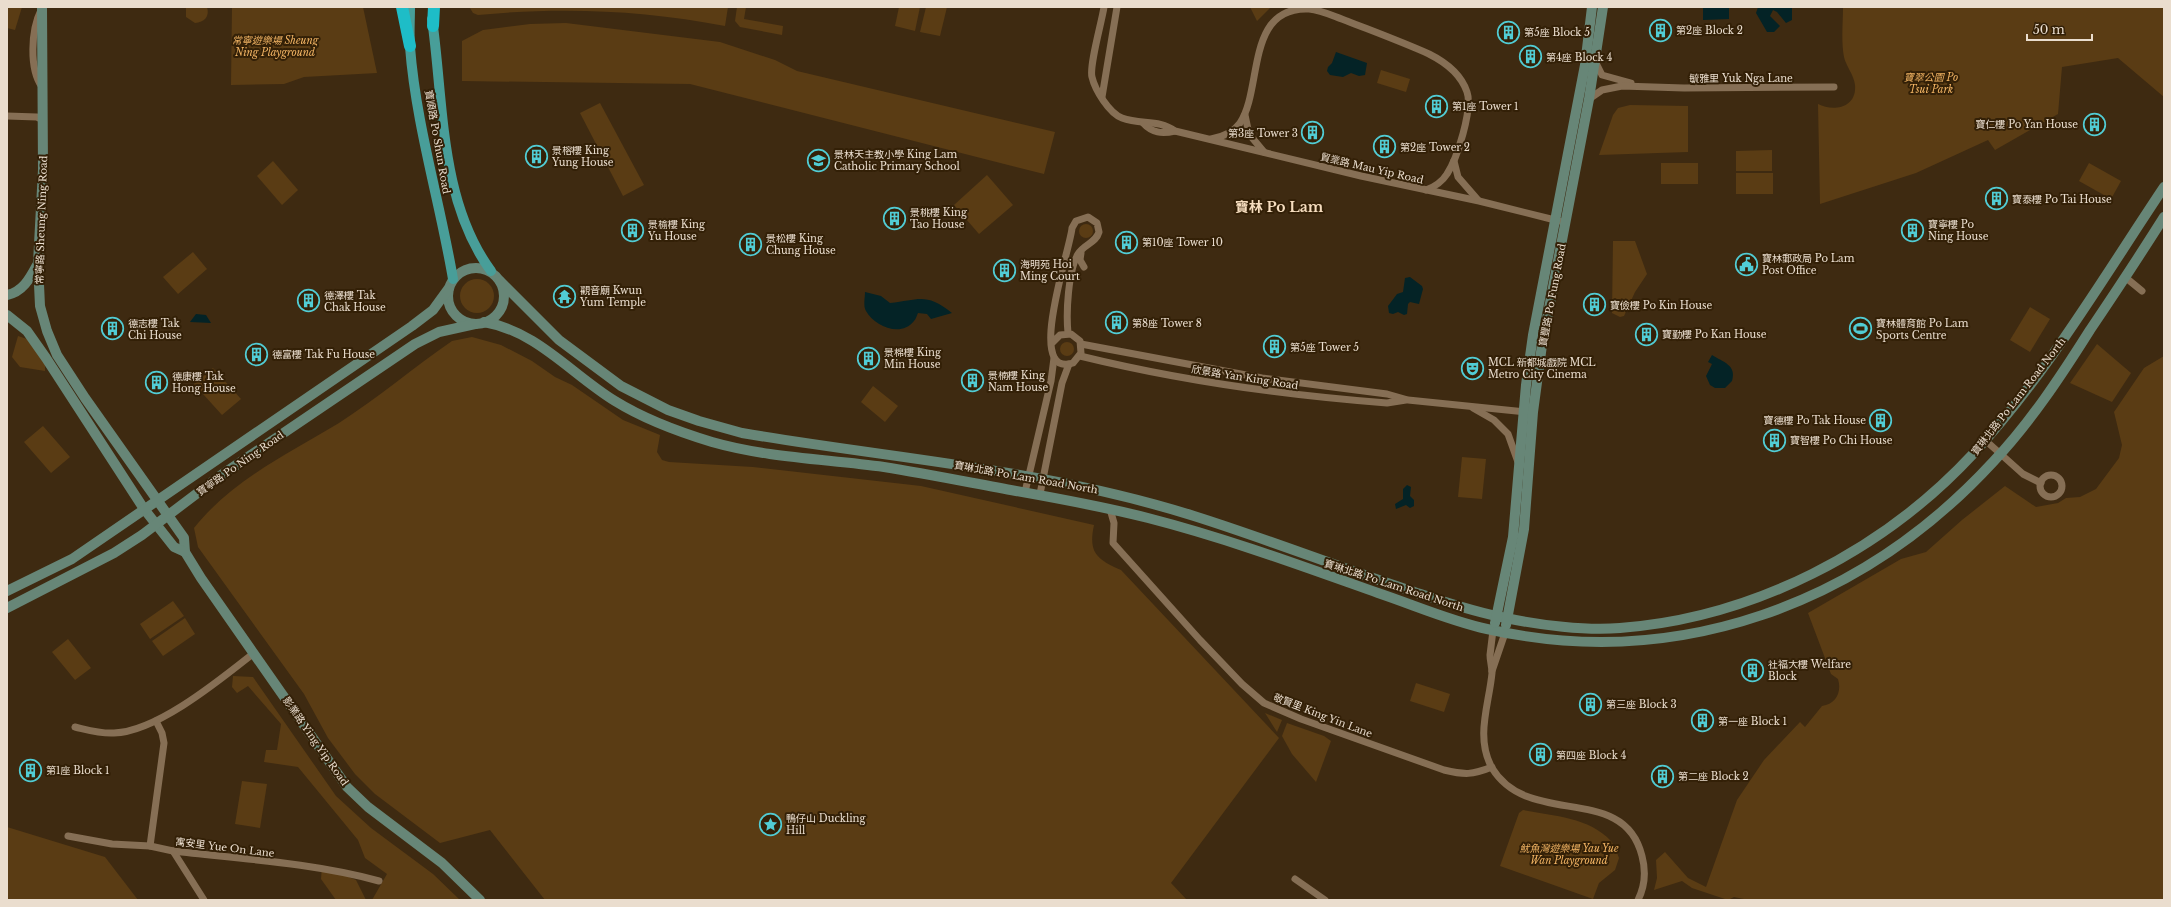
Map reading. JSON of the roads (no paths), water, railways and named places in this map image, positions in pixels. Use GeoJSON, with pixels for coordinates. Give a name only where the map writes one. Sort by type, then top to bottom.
{"type":"FeatureCollection","features":[{"type":"Feature","properties":{"kind":"highway"},"geometry":{"type":"LineString","coordinates":[[402,7],[410,46]]}},
{"type":"Feature","properties":{"kind":"highway"},"geometry":{"type":"LineString","coordinates":[[433,26],[434,7]]}},
{"type":"Feature","properties":{"kind":"main road","name":"常寧路 Sheung Ning Road"},"geometry":{"type":"LineString","coordinates":[[42,7],[44,89],[38,263],[40,306],[47,331],[57,355],[144,484],[168,515]]}},
{"type":"Feature","properties":{"kind":"main road","name":"寶順路 Po Shun Road"},"geometry":{"type":"LineString","coordinates":[[410,7],[410,46],[428,160],[451,284]]}},
{"type":"Feature","properties":{"kind":"main road","name":"寶順路 Po Shun Road"},"geometry":{"type":"LineString","coordinates":[[430,7],[442,123],[449,164],[468,234],[479,256],[491,271]]}},
{"type":"Feature","properties":{"kind":"main road","name":"寶豐路 Po Fung Road"},"geometry":{"type":"LineString","coordinates":[[1505,633],[1524,529],[1528,412],[1533,334],[1585,65],[1592,7]]}},
{"type":"Feature","properties":{"kind":"main road","name":"寶豐路 Po Fung Road"},"geometry":{"type":"LineString","coordinates":[[1493,631],[1513,537],[1518,463],[1596,63],[1603,7]]}},
{"type":"Feature","properties":{"kind":"main road","name":"寶琳北路 Po Lam Road North"},"geometry":{"type":"LineString","coordinates":[[500,281],[558,340],[621,386],[646,400],[699,421],[742,433],[1029,475],[1103,491],[1194,516],[1358,574],[1473,611],[1508,619],[1548,625],[1618,628],[1687,618],[1732,607],[1776,590],[1846,556],[1898,523],[1945,483],[1985,440],[2068,332],[2164,187]]}},
{"type":"Feature","properties":{"kind":"main road","name":"寶琳北路 Po Lam Road North"},"geometry":{"type":"LineString","coordinates":[[480,323],[506,327],[526,336],[613,400],[663,425],[711,441],[786,456],[888,468],[1040,494],[1110,509],[1180,527],[1232,543],[1446,617],[1493,631],[1563,640],[1607,643],[1630,642],[1701,633],[1762,616],[1834,584],[1907,539],[1958,497],[2000,455],[2062,374],[2164,217]]}},
{"type":"Feature","properties":{"kind":"main road"},"geometry":{"type":"LineString","coordinates":[[7,295],[21,289],[29,280],[38,263]]}},
{"type":"Feature","properties":{"kind":"main road"},"geometry":{"type":"LineString","coordinates":[[470,268],[483,268],[491,271],[500,281],[504,291],[502,306],[493,318],[480,323],[464,321],[452,310],[448,297],[451,284],[459,274],[470,268]]}},
{"type":"Feature","properties":{"kind":"main road","name":"寶寧路 Po Ning Road"},"geometry":{"type":"LineString","coordinates":[[7,591],[72,559],[412,326],[432,310],[451,284]]}},
{"type":"Feature","properties":{"kind":"main road"},"geometry":{"type":"LineString","coordinates":[[7,314],[26,331],[46,358],[133,494],[156,524]]}},
{"type":"Feature","properties":{"kind":"main road","name":"寶寧路 Po Ning Road"},"geometry":{"type":"LineString","coordinates":[[7,608],[114,553],[156,524],[220,476],[408,348],[439,332],[480,323]]}},
{"type":"Feature","properties":{"kind":"main road"},"geometry":{"type":"LineString","coordinates":[[144,484],[160,490],[173,489]]}},
{"type":"Feature","properties":{"kind":"main road"},"geometry":{"type":"LineString","coordinates":[[129,520],[134,508],[133,494]]}},
{"type":"Feature","properties":{"kind":"main road"},"geometry":{"type":"LineString","coordinates":[[177,527],[177,515],[182,505]]}},
{"type":"Feature","properties":{"kind":"main road","name":"影業路 Ying Yip Road"},"geometry":{"type":"LineString","coordinates":[[168,515],[184,538],[185,552],[347,786],[368,807],[442,863],[480,900]]}},
{"type":"Feature","properties":{"kind":"main road","name":"影業路 Ying Yip Road"},"geometry":{"type":"LineString","coordinates":[[156,524],[174,547],[185,552]]}},
{"type":"Feature","properties":{"kind":"street","name":"貿業路 Mau Yip Road"},"geometry":{"type":"LineString","coordinates":[[1104,7],[1091,76],[1102,97],[1116,115],[1143,123],[1149,130],[1165,133],[1175,131],[1268,154],[1479,201],[1565,223]]}},
{"type":"Feature","properties":{"kind":"street"},"geometry":{"type":"LineString","coordinates":[[1102,97],[1117,7]]}},
{"type":"Feature","properties":{"kind":"street"},"geometry":{"type":"LineString","coordinates":[[1209,140],[1230,133],[1239,124],[1245,112],[1261,45],[1266,32],[1276,21],[1288,13],[1302,9],[1316,10],[1429,54],[1440,59],[1455,72],[1467,92],[1469,103],[1454,161],[1442,181],[1426,190]]}},
{"type":"Feature","properties":{"kind":"street","name":"毓雅里 Yuk Nga Lane"},"geometry":{"type":"LineString","coordinates":[[1596,63],[1600,73],[1604,76],[1648,86]]}},
{"type":"Feature","properties":{"kind":"street","name":"毓雅里 Yuk Nga Lane"},"geometry":{"type":"LineString","coordinates":[[1589,99],[1608,88],[1648,86],[1684,88],[1834,87]]}},
{"type":"Feature","properties":{"kind":"street"},"geometry":{"type":"LineString","coordinates":[[1245,112],[1249,134],[1258,146],[1268,154]]}},
{"type":"Feature","properties":{"kind":"street"},"geometry":{"type":"LineString","coordinates":[[7,116],[37,117],[41,119],[43,124]]}},
{"type":"Feature","properties":{"kind":"street"},"geometry":{"type":"LineString","coordinates":[[1454,161],[1458,177],[1479,201]]}},
{"type":"Feature","properties":{"kind":"street"},"geometry":{"type":"LineString","coordinates":[[1052,344],[1060,335],[1068,333],[1075,336],[1081,344],[1080,356],[1068,364],[1061,364],[1054,358],[1051,352],[1052,323],[1072,228],[1079,219],[1088,217],[1097,223],[1099,232],[1094,241],[1082,249],[1075,261],[1067,305],[1068,333]]}},
{"type":"Feature","properties":{"kind":"street"},"geometry":{"type":"LineString","coordinates":[[1082,249],[1080,260],[1084,267]]}},
{"type":"Feature","properties":{"kind":"street"},"geometry":{"type":"LineString","coordinates":[[2125,277],[2142,291]]}},
{"type":"Feature","properties":{"kind":"street","name":"欣景路 Yan King Road"},"geometry":{"type":"LineString","coordinates":[[1081,344],[1227,373],[1387,394],[1408,400],[1473,408],[1528,412]]}},
{"type":"Feature","properties":{"kind":"street","name":"欣景路 Yan King Road"},"geometry":{"type":"LineString","coordinates":[[1080,356],[1129,367],[1260,391],[1386,403],[1408,400]]}},
{"type":"Feature","properties":{"kind":"street"},"geometry":{"type":"LineString","coordinates":[[1025,492],[1051,381],[1054,358]]}},
{"type":"Feature","properties":{"kind":"street"},"geometry":{"type":"LineString","coordinates":[[1040,494],[1062,383],[1068,364]]}},
{"type":"Feature","properties":{"kind":"street","name":"欣景路 Yan King Road"},"geometry":{"type":"LineString","coordinates":[[1473,408],[1494,420],[1508,434],[1518,463]]}},
{"type":"Feature","properties":{"kind":"street"},"geometry":{"type":"LineString","coordinates":[[1985,440],[2022,474],[2041,483]]}},
{"type":"Feature","properties":{"kind":"street","name":"敬賢里 King Yin Lane"},"geometry":{"type":"LineString","coordinates":[[1110,509],[1114,523],[1114,543],[1200,640],[1242,684],[1264,703],[1301,719],[1444,770],[1461,774],[1474,774],[1492,767]]}},
{"type":"Feature","properties":{"kind":"street"},"geometry":{"type":"LineString","coordinates":[[1492,671],[1490,655],[1493,631]]}},
{"type":"Feature","properties":{"kind":"street"},"geometry":{"type":"LineString","coordinates":[[1505,633],[1492,671],[1483,732],[1484,743],[1492,767],[1507,785],[1525,797],[1542,802],[1605,814],[1625,826],[1635,837],[1643,858],[1645,878],[1638,900]]}},
{"type":"Feature","properties":{"kind":"street"},"geometry":{"type":"LineString","coordinates":[[75,727],[115,733],[134,729],[156,721],[222,679],[254,653]]}},
{"type":"Feature","properties":{"kind":"street"},"geometry":{"type":"LineString","coordinates":[[150,846],[164,743],[162,733],[156,721]]}},
{"type":"Feature","properties":{"kind":"street","name":"寓安里 Yue On Lane"},"geometry":{"type":"LineString","coordinates":[[68,836],[112,844],[150,846],[173,851],[317,869],[355,875],[379,881]]}},
{"type":"Feature","properties":{"kind":"street"},"geometry":{"type":"LineString","coordinates":[[173,851],[204,900]]}},
{"type":"Feature","properties":{"kind":"street"},"geometry":{"type":"LineString","coordinates":[[1295,879],[1325,900]]}},
{"type":"Feature","properties":{"kind":"water"},"geometry":{"type":"Polygon","coordinates":[[[1729,7],[1729,19],[1703,20],[1703,8],[1729,7]]]}},
{"type":"Feature","properties":{"kind":"water"},"geometry":{"type":"Polygon","coordinates":[[[1758,7],[1792,7],[1792,20],[1786,23],[1777,12],[1773,10],[1770,16],[1780,26],[1774,32],[1767,32],[1756,13],[1758,7]]]}},
{"type":"Feature","properties":{"kind":"water"},"geometry":{"type":"Polygon","coordinates":[[[1336,52],[1367,63],[1365,75],[1359,76],[1351,73],[1343,77],[1330,75],[1327,71],[1328,67],[1332,63],[1336,52]]]}},
{"type":"Feature","properties":{"kind":"water"},"geometry":{"type":"Polygon","coordinates":[[[1410,277],[1422,286],[1423,289],[1419,304],[1410,302],[1408,304],[1407,314],[1404,315],[1398,312],[1393,314],[1389,313],[1388,306],[1397,294],[1403,292],[1405,278],[1410,277]]]}},
{"type":"Feature","properties":{"kind":"water"},"geometry":{"type":"Polygon","coordinates":[[[865,292],[881,296],[890,303],[916,299],[929,300],[943,306],[952,313],[931,319],[927,314],[918,313],[915,320],[909,326],[902,329],[888,328],[875,321],[866,311],[864,304],[865,292]]]}},
{"type":"Feature","properties":{"kind":"water"},"geometry":{"type":"Polygon","coordinates":[[[196,314],[206,315],[211,323],[190,322],[196,314]]]}},
{"type":"Feature","properties":{"kind":"water"},"geometry":{"type":"Polygon","coordinates":[[[1712,355],[1728,365],[1733,371],[1732,381],[1725,388],[1715,388],[1710,385],[1706,376],[1712,364],[1708,362],[1712,355]]]}},
{"type":"Feature","properties":{"kind":"water"},"geometry":{"type":"Polygon","coordinates":[[[1407,485],[1411,487],[1410,496],[1414,500],[1414,506],[1410,508],[1406,505],[1396,509],[1395,504],[1403,499],[1403,489],[1407,485]]]}},
{"type":"Feature","properties":{"kind":"place","name":"第2座 Block 2"},"geometry":{"type":"Point","coordinates":[1660,30]}},
{"type":"Feature","properties":{"kind":"place","name":"第5座 Block 5"},"geometry":{"type":"Point","coordinates":[1509,32]}},
{"type":"Feature","properties":{"kind":"place","name":"第4座 Block 4"},"geometry":{"type":"Point","coordinates":[1531,57]}},
{"type":"Feature","properties":{"kind":"place","name":"第1座 Tower 1"},"geometry":{"type":"Point","coordinates":[1437,106]}},
{"type":"Feature","properties":{"kind":"place","name":"寶仁樓 Po Yan House"},"geometry":{"type":"Point","coordinates":[2094,124]}},
{"type":"Feature","properties":{"kind":"place","name":"第3座 Tower 3"},"geometry":{"type":"Point","coordinates":[1313,133]}},
{"type":"Feature","properties":{"kind":"place","name":"第2座 Tower 2"},"geometry":{"type":"Point","coordinates":[1385,147]}},
{"type":"Feature","properties":{"kind":"place","name":"景榕樓 King Yung House"},"geometry":{"type":"Point","coordinates":[536,156]}},
{"type":"Feature","properties":{"kind":"place","name":"景林天主教小學 King Lam Catholic Primary School"},"geometry":{"type":"Point","coordinates":[819,160]}},
{"type":"Feature","properties":{"kind":"place","name":"寶泰樓 Po Tai House"},"geometry":{"type":"Point","coordinates":[1996,199]}},
{"type":"Feature","properties":{"kind":"place","name":"景桃樓 King Tao House"},"geometry":{"type":"Point","coordinates":[894,218]}},
{"type":"Feature","properties":{"kind":"place","name":"景榆樓 King Yu House"},"geometry":{"type":"Point","coordinates":[633,230]}},
{"type":"Feature","properties":{"kind":"place","name":"寶寧樓 Po Ning House"},"geometry":{"type":"Point","coordinates":[1912,230]}},
{"type":"Feature","properties":{"kind":"place","name":"第10座 Tower 10"},"geometry":{"type":"Point","coordinates":[1127,242]}},
{"type":"Feature","properties":{"kind":"place","name":"景松樓 King Chung House"},"geometry":{"type":"Point","coordinates":[750,244]}},
{"type":"Feature","properties":{"kind":"place","name":"寶林郵政局 Po Lam Post Office"},"geometry":{"type":"Point","coordinates":[1746,264]}},
{"type":"Feature","properties":{"kind":"place","name":"海明苑 Hoi Ming Court"},"geometry":{"type":"Point","coordinates":[1005,270]}},
{"type":"Feature","properties":{"kind":"place","name":"觀音廟 Kwun Yum Temple"},"geometry":{"type":"Point","coordinates":[565,296]}},
{"type":"Feature","properties":{"kind":"place","name":"德澤樓 Tak Chak House"},"geometry":{"type":"Point","coordinates":[309,301]}},
{"type":"Feature","properties":{"kind":"place","name":"寶儉樓 Po Kin House"},"geometry":{"type":"Point","coordinates":[1595,305]}},
{"type":"Feature","properties":{"kind":"place","name":"第8座 Tower 8"},"geometry":{"type":"Point","coordinates":[1117,323]}},
{"type":"Feature","properties":{"kind":"place","name":"德志樓 Tak Chi House"},"geometry":{"type":"Point","coordinates":[112,329]}},
{"type":"Feature","properties":{"kind":"place","name":"寶林體育館 Po Lam Sports Centre"},"geometry":{"type":"Point","coordinates":[1860,329]}},
{"type":"Feature","properties":{"kind":"place","name":"寶勤樓 Po Kan House"},"geometry":{"type":"Point","coordinates":[1647,334]}},
{"type":"Feature","properties":{"kind":"place","name":"第5座 Tower 5"},"geometry":{"type":"Point","coordinates":[1275,347]}},
{"type":"Feature","properties":{"kind":"place","name":"德富樓 Tak Fu House"},"geometry":{"type":"Point","coordinates":[256,354]}},
{"type":"Feature","properties":{"kind":"place","name":"景棉樓 King Min House"},"geometry":{"type":"Point","coordinates":[868,358]}},
{"type":"Feature","properties":{"kind":"place","name":"MCL 新都城戲院 MCL Metro City Cinema"},"geometry":{"type":"Point","coordinates":[1473,368]}},
{"type":"Feature","properties":{"kind":"place","name":"景楠樓 King Nam House"},"geometry":{"type":"Point","coordinates":[973,381]}},
{"type":"Feature","properties":{"kind":"place","name":"德康樓 Tak Hong House"},"geometry":{"type":"Point","coordinates":[157,382]}},
{"type":"Feature","properties":{"kind":"place","name":"寶德樓 Po Tak House"},"geometry":{"type":"Point","coordinates":[1881,420]}},
{"type":"Feature","properties":{"kind":"place","name":"寶智樓 Po Chi House"},"geometry":{"type":"Point","coordinates":[1774,440]}},
{"type":"Feature","properties":{"kind":"place","name":"社福大樓 Welfare Block"},"geometry":{"type":"Point","coordinates":[1753,670]}},
{"type":"Feature","properties":{"kind":"place","name":"第三座 Block 3"},"geometry":{"type":"Point","coordinates":[1590,704]}},
{"type":"Feature","properties":{"kind":"place","name":"第一座 Block 1"},"geometry":{"type":"Point","coordinates":[1702,721]}},
{"type":"Feature","properties":{"kind":"place","name":"第四座 Block 4"},"geometry":{"type":"Point","coordinates":[1540,755]}},
{"type":"Feature","properties":{"kind":"place","name":"第1座 Block 1"},"geometry":{"type":"Point","coordinates":[31,770]}},
{"type":"Feature","properties":{"kind":"place","name":"第二座 Block 2"},"geometry":{"type":"Point","coordinates":[1662,776]}},
{"type":"Feature","properties":{"kind":"place","name":"鴨仔山 Duckling Hill"},"geometry":{"type":"Point","coordinates":[771,824]}},
{"type":"Feature","properties":{"kind":"district","name":"寶林 Po Lam"},"geometry":{"type":"Point","coordinates":[1279,207]}},
{"type":"Feature","properties":{"kind":"park label","name":"常寧遊樂場 Sheung Ning Playground"},"geometry":{"type":"Point","coordinates":[275,46]}},
{"type":"Feature","properties":{"kind":"park label","name":"寶翠公園 Po Tsui Park"},"geometry":{"type":"Point","coordinates":[1931,82]}},
{"type":"Feature","properties":{"kind":"park label","name":"魷魚灣遊樂場 Yau Yue Wan Playground"},"geometry":{"type":"Point","coordinates":[1569,854]}}]}
